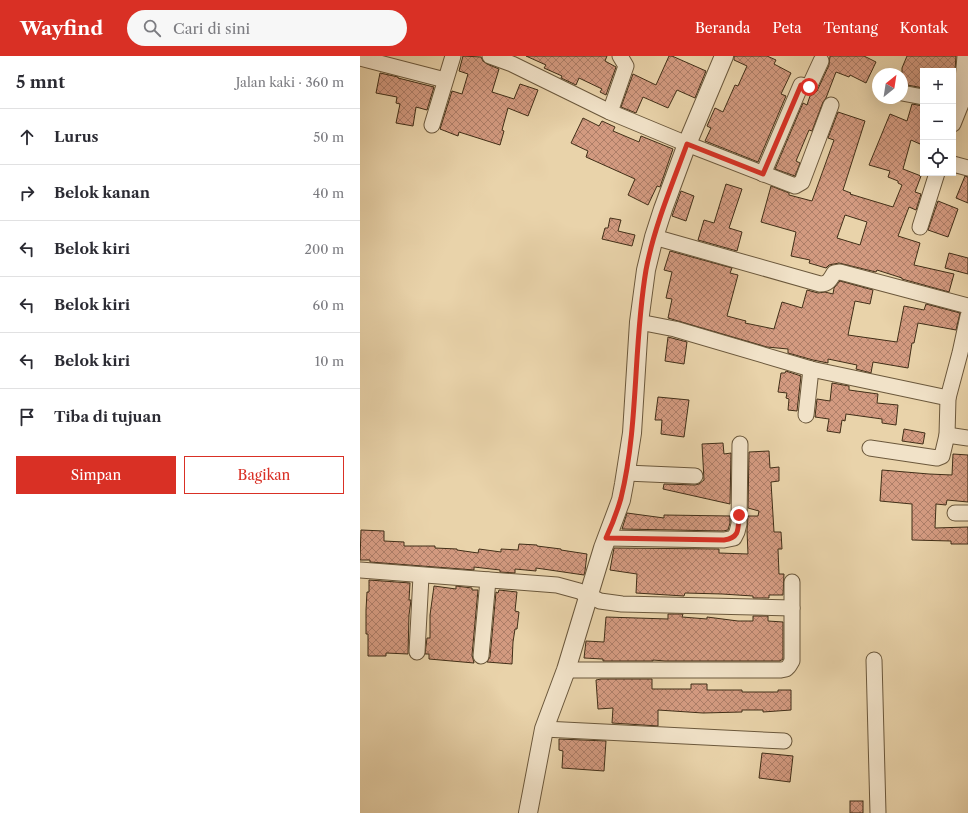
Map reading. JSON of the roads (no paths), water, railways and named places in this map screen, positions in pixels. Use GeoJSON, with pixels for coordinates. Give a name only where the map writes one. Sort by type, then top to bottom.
{"type":"FeatureCollection","features":[{"type":"Feature","properties":{"kind":"street"},"geometry":{"type":"LineString","coordinates":[[432,125],[453,56]]}},
{"type":"Feature","properties":{"kind":"street"},"geometry":{"type":"LineString","coordinates":[[490,56],[512,64],[610,112],[794,186],[802,182],[832,105]]}},
{"type":"Feature","properties":{"kind":"street"},"geometry":{"type":"LineString","coordinates":[[610,112],[626,66],[620,56]]}},
{"type":"Feature","properties":{"kind":"street"},"geometry":{"type":"LineString","coordinates":[[528,813],[544,729],[566,670],[606,538],[620,500],[632,433],[640,322],[646,270],[654,237],[687,144],[724,56]]}},
{"type":"Feature","properties":{"kind":"street"},"geometry":{"type":"LineString","coordinates":[[956,117],[961,105],[965,56]]}},
{"type":"Feature","properties":{"kind":"street"},"geometry":{"type":"LineString","coordinates":[[360,58],[445,80]]}},
{"type":"Feature","properties":{"kind":"street"},"geometry":{"type":"LineString","coordinates":[[763,174],[801,85],[809,87],[821,61]]}},
{"type":"Feature","properties":{"kind":"street"},"geometry":{"type":"LineString","coordinates":[[908,94],[920,96]]}},
{"type":"Feature","properties":{"kind":"street"},"geometry":{"type":"LineString","coordinates":[[956,165],[968,168]]}},
{"type":"Feature","properties":{"kind":"street"},"geometry":{"type":"LineString","coordinates":[[920,227],[936,176]]}},
{"type":"Feature","properties":{"kind":"street"},"geometry":{"type":"LineString","coordinates":[[654,237],[820,284],[825,284],[834,273],[840,272],[968,306]]}},
{"type":"Feature","properties":{"kind":"street"},"geometry":{"type":"LineString","coordinates":[[870,448],[940,458],[943,455],[947,435],[948,398],[968,316]]}},
{"type":"Feature","properties":{"kind":"street"},"geometry":{"type":"LineString","coordinates":[[640,322],[675,329],[812,370],[948,398]]}},
{"type":"Feature","properties":{"kind":"street"},"geometry":{"type":"LineString","coordinates":[[806,416],[812,370]]}},
{"type":"Feature","properties":{"kind":"street"},"geometry":{"type":"LineString","coordinates":[[947,435],[968,438]]}},
{"type":"Feature","properties":{"kind":"street"},"geometry":{"type":"LineString","coordinates":[[606,538],[724,540],[734,538],[738,532],[739,520],[740,444]]}},
{"type":"Feature","properties":{"kind":"street"},"geometry":{"type":"LineString","coordinates":[[626,472],[695,476]]}},
{"type":"Feature","properties":{"kind":"street"},"geometry":{"type":"LineString","coordinates":[[360,570],[421,576],[567,586],[604,602],[622,604],[792,608]]}},
{"type":"Feature","properties":{"kind":"street"},"geometry":{"type":"LineString","coordinates":[[417,652],[421,576]]}},
{"type":"Feature","properties":{"kind":"street"},"geometry":{"type":"LineString","coordinates":[[481,656],[488,580]]}},
{"type":"Feature","properties":{"kind":"street"},"geometry":{"type":"LineString","coordinates":[[566,670],[786,669],[792,661],[792,582]]}},
{"type":"Feature","properties":{"kind":"street"},"geometry":{"type":"LineString","coordinates":[[874,660],[878,813]]}},
{"type":"Feature","properties":{"kind":"street"},"geometry":{"type":"LineString","coordinates":[[544,729],[784,741]]}}]}
